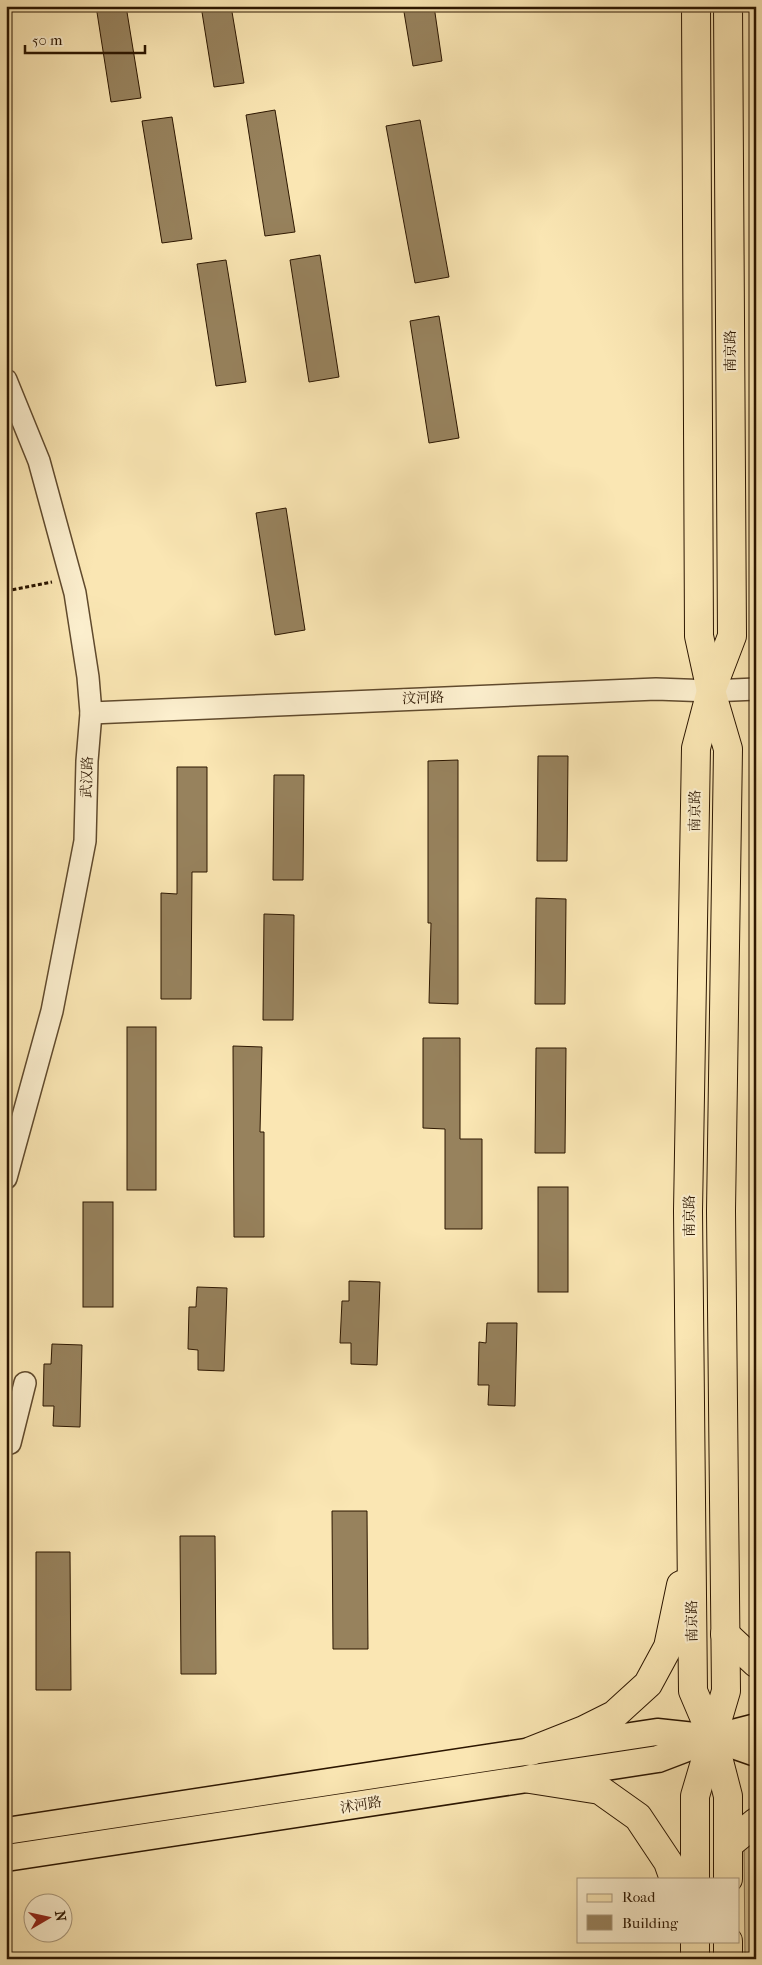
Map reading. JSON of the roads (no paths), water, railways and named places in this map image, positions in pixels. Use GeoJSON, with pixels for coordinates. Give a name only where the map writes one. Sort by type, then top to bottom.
{"type":"FeatureCollection","features":[{"type":"Feature","properties":{"kind":"highway","name":"南京路"},"geometry":{"type":"LineString","coordinates":[[695,1878],[695,1796],[726,1691],[721,1211],[728,749],[711,691],[699,636],[696,6]]}},
{"type":"Feature","properties":{"kind":"highway","name":"南京路"},"geometry":{"type":"LineString","coordinates":[[728,6],[732,636],[711,691],[696,748],[688,1211],[693,1691],[713,1738],[728,1796],[728,1878]]}},
{"type":"Feature","properties":{"kind":"highway"},"geometry":{"type":"LineString","coordinates":[[530,1751],[584,1730],[614,1715],[648,1684],[668,1646],[692,1532]]}},
{"type":"Feature","properties":{"kind":"highway"},"geometry":{"type":"LineString","coordinates":[[725,1634],[756,1663]]}},
{"type":"Feature","properties":{"kind":"highway"},"geometry":{"type":"LineString","coordinates":[[530,1779],[600,1790],[638,1817],[668,1862],[674,1878]]}},
{"type":"Feature","properties":{"kind":"highway"},"geometry":{"type":"LineString","coordinates":[[728,1845],[756,1822]]}},
{"type":"Feature","properties":{"kind":"highway"},"geometry":{"type":"LineString","coordinates":[[695,1942],[695,1959]]}},
{"type":"Feature","properties":{"kind":"highway"},"geometry":{"type":"LineString","coordinates":[[728,1942],[728,1959]]}},
{"type":"Feature","properties":{"kind":"main road","name":"沭河路"},"geometry":{"type":"LineString","coordinates":[[6,1858],[658,1759],[713,1738],[756,1727]]}},
{"type":"Feature","properties":{"kind":"main road","name":"沭河路"},"geometry":{"type":"LineString","coordinates":[[6,1831],[657,1732],[713,1738],[756,1753]]}},
{"type":"Feature","properties":{"kind":"main road"},"geometry":{"type":"LineString","coordinates":[[6,1818],[40,1826]]}},
{"type":"Feature","properties":{"kind":"street","name":"武汉路"},"geometry":{"type":"LineString","coordinates":[[6,380],[39,461],[75,593],[88,677],[90,713],[86,841],[52,1011],[6,1178]]}},
{"type":"Feature","properties":{"kind":"street","name":"汶河路"},"geometry":{"type":"LineString","coordinates":[[90,713],[656,689],[711,691],[756,689]]}},
{"type":"Feature","properties":{"kind":"street"},"geometry":{"type":"LineString","coordinates":[[6,1444],[10,1443],[24,1383]]}}]}
